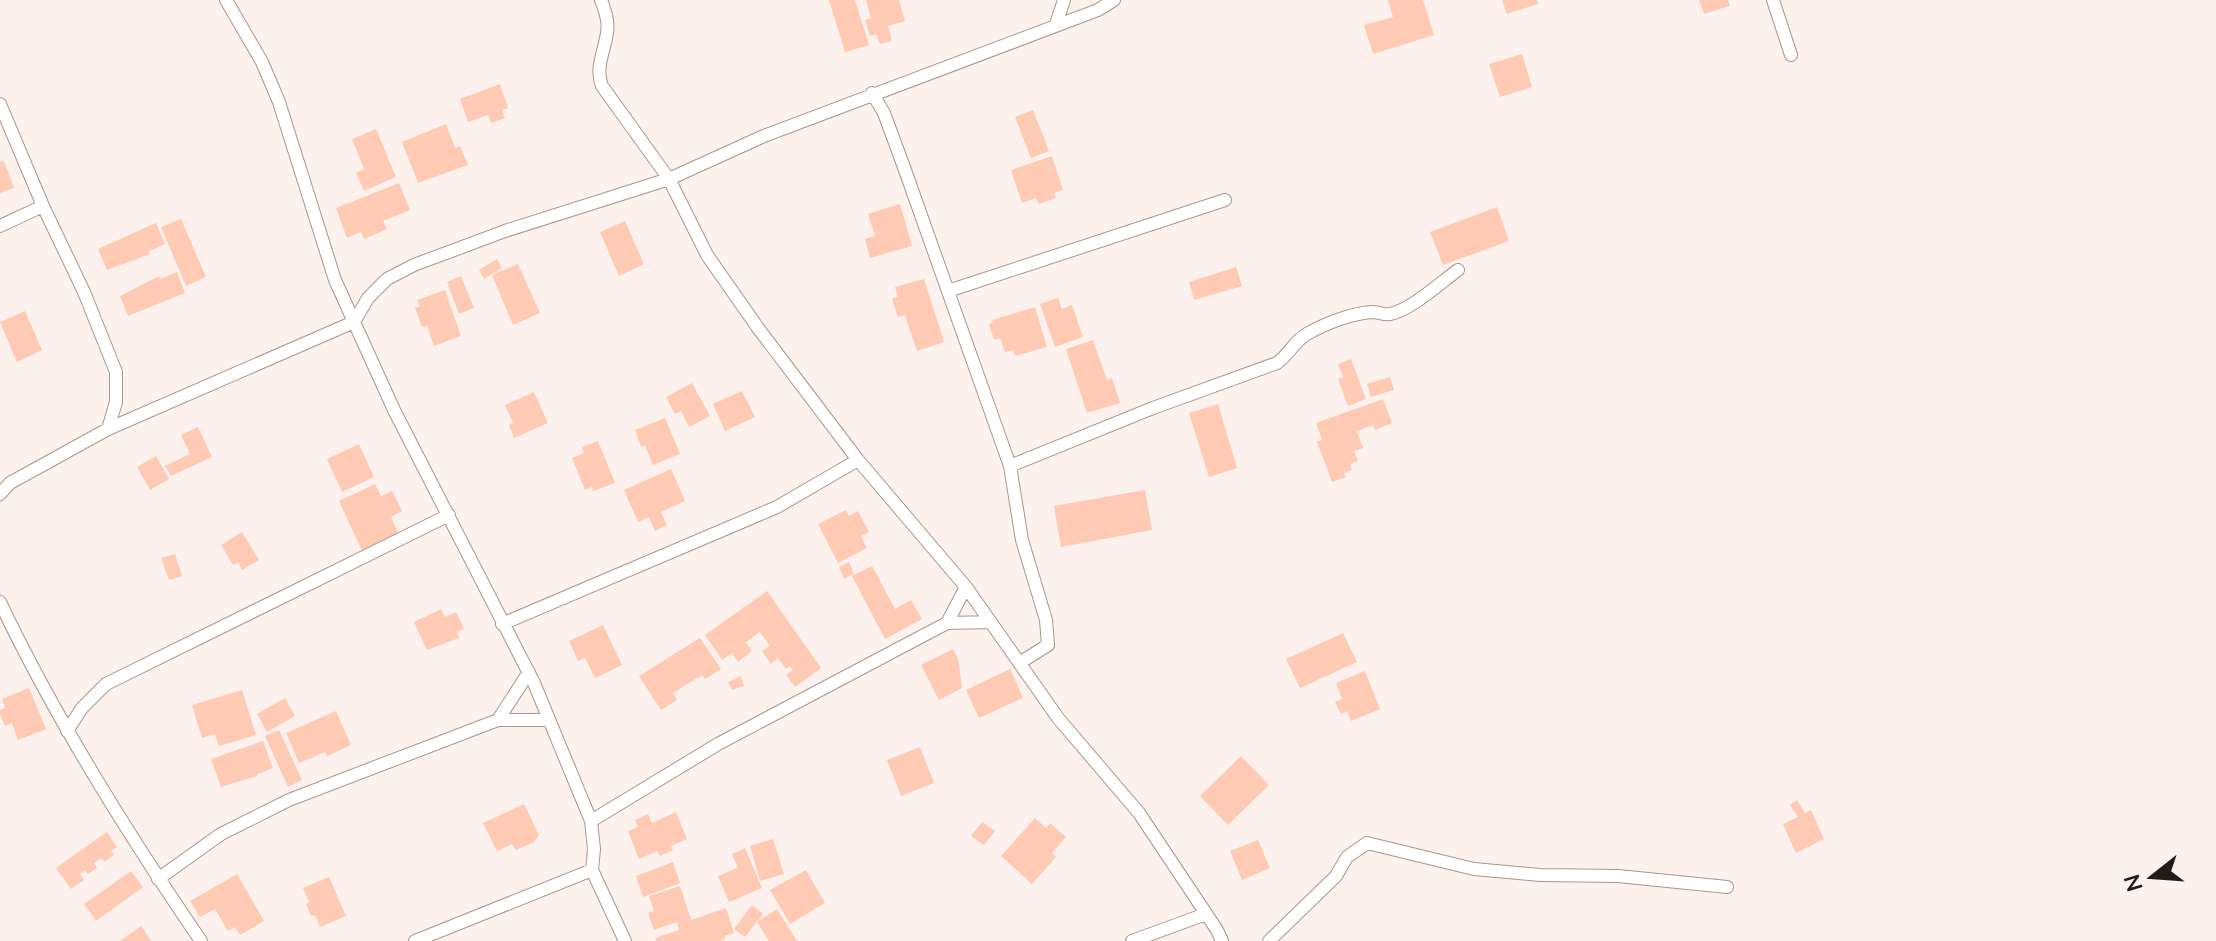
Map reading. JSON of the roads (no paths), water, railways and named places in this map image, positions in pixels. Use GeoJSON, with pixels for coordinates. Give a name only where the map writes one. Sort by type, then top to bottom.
{"type":"FeatureCollection","features":[{"type":"Feature","properties":{"kind":"street"},"geometry":{"type":"LineString","coordinates":[[226,0],[262,62],[279,102],[335,280],[394,410],[529,672],[591,821],[592,870],[625,941]]}},
{"type":"Feature","properties":{"kind":"street"},"geometry":{"type":"LineString","coordinates":[[601,0],[607,15],[607,33],[598,75],[602,86],[669,179],[707,255],[858,460],[966,587],[1058,718],[1139,813],[1222,941]]}},
{"type":"Feature","properties":{"kind":"street"},"geometry":{"type":"LineString","coordinates":[[1056,24],[1064,0]]}},
{"type":"Feature","properties":{"kind":"street"},"geometry":{"type":"LineString","coordinates":[[0,494],[10,483],[108,429],[354,322],[368,298],[387,279],[414,265],[505,231],[669,179],[764,136],[1098,10],[1114,0]]}},
{"type":"Feature","properties":{"kind":"street"},"geometry":{"type":"LineString","coordinates":[[1773,0],[1791,55]]}},
{"type":"Feature","properties":{"kind":"street"},"geometry":{"type":"LineString","coordinates":[[872,93],[884,113],[1010,466],[1022,540],[1046,620],[1048,645],[1021,662]]}},
{"type":"Feature","properties":{"kind":"street"},"geometry":{"type":"LineString","coordinates":[[0,104],[84,292],[116,372],[116,402],[108,429]]}},
{"type":"Feature","properties":{"kind":"street"},"geometry":{"type":"LineString","coordinates":[[948,291],[1225,200]]}},
{"type":"Feature","properties":{"kind":"street"},"geometry":{"type":"LineString","coordinates":[[0,226],[43,206]]}},
{"type":"Feature","properties":{"kind":"street"},"geometry":{"type":"LineString","coordinates":[[1010,466],[1153,408],[1277,363],[1286,357],[1292,344],[1328,325],[1359,314],[1389,314],[1406,308],[1458,270]]}},
{"type":"Feature","properties":{"kind":"street"},"geometry":{"type":"LineString","coordinates":[[502,624],[777,507],[858,460]]}},
{"type":"Feature","properties":{"kind":"street"},"geometry":{"type":"LineString","coordinates":[[67,731],[82,708],[106,684],[449,515]]}},
{"type":"Feature","properties":{"kind":"street"},"geometry":{"type":"LineString","coordinates":[[947,623],[966,587]]}},
{"type":"Feature","properties":{"kind":"street"},"geometry":{"type":"LineString","coordinates":[[0,602],[67,731],[158,879],[201,941]]}},
{"type":"Feature","properties":{"kind":"street"},"geometry":{"type":"LineString","coordinates":[[591,821],[718,744],[947,623],[991,622]]}},
{"type":"Feature","properties":{"kind":"street"},"geometry":{"type":"LineString","coordinates":[[498,720],[529,672]]}},
{"type":"Feature","properties":{"kind":"street"},"geometry":{"type":"LineString","coordinates":[[158,879],[221,834],[289,800],[498,720],[549,720]]}},
{"type":"Feature","properties":{"kind":"street"},"geometry":{"type":"LineString","coordinates":[[1269,941],[1336,876],[1347,857],[1367,843],[1474,869],[1657,879],[1727,887]]}},
{"type":"Feature","properties":{"kind":"street"},"geometry":{"type":"LineString","coordinates":[[415,941],[592,870]]}},
{"type":"Feature","properties":{"kind":"street"},"geometry":{"type":"LineString","coordinates":[[1132,941],[1206,914]]}}]}
